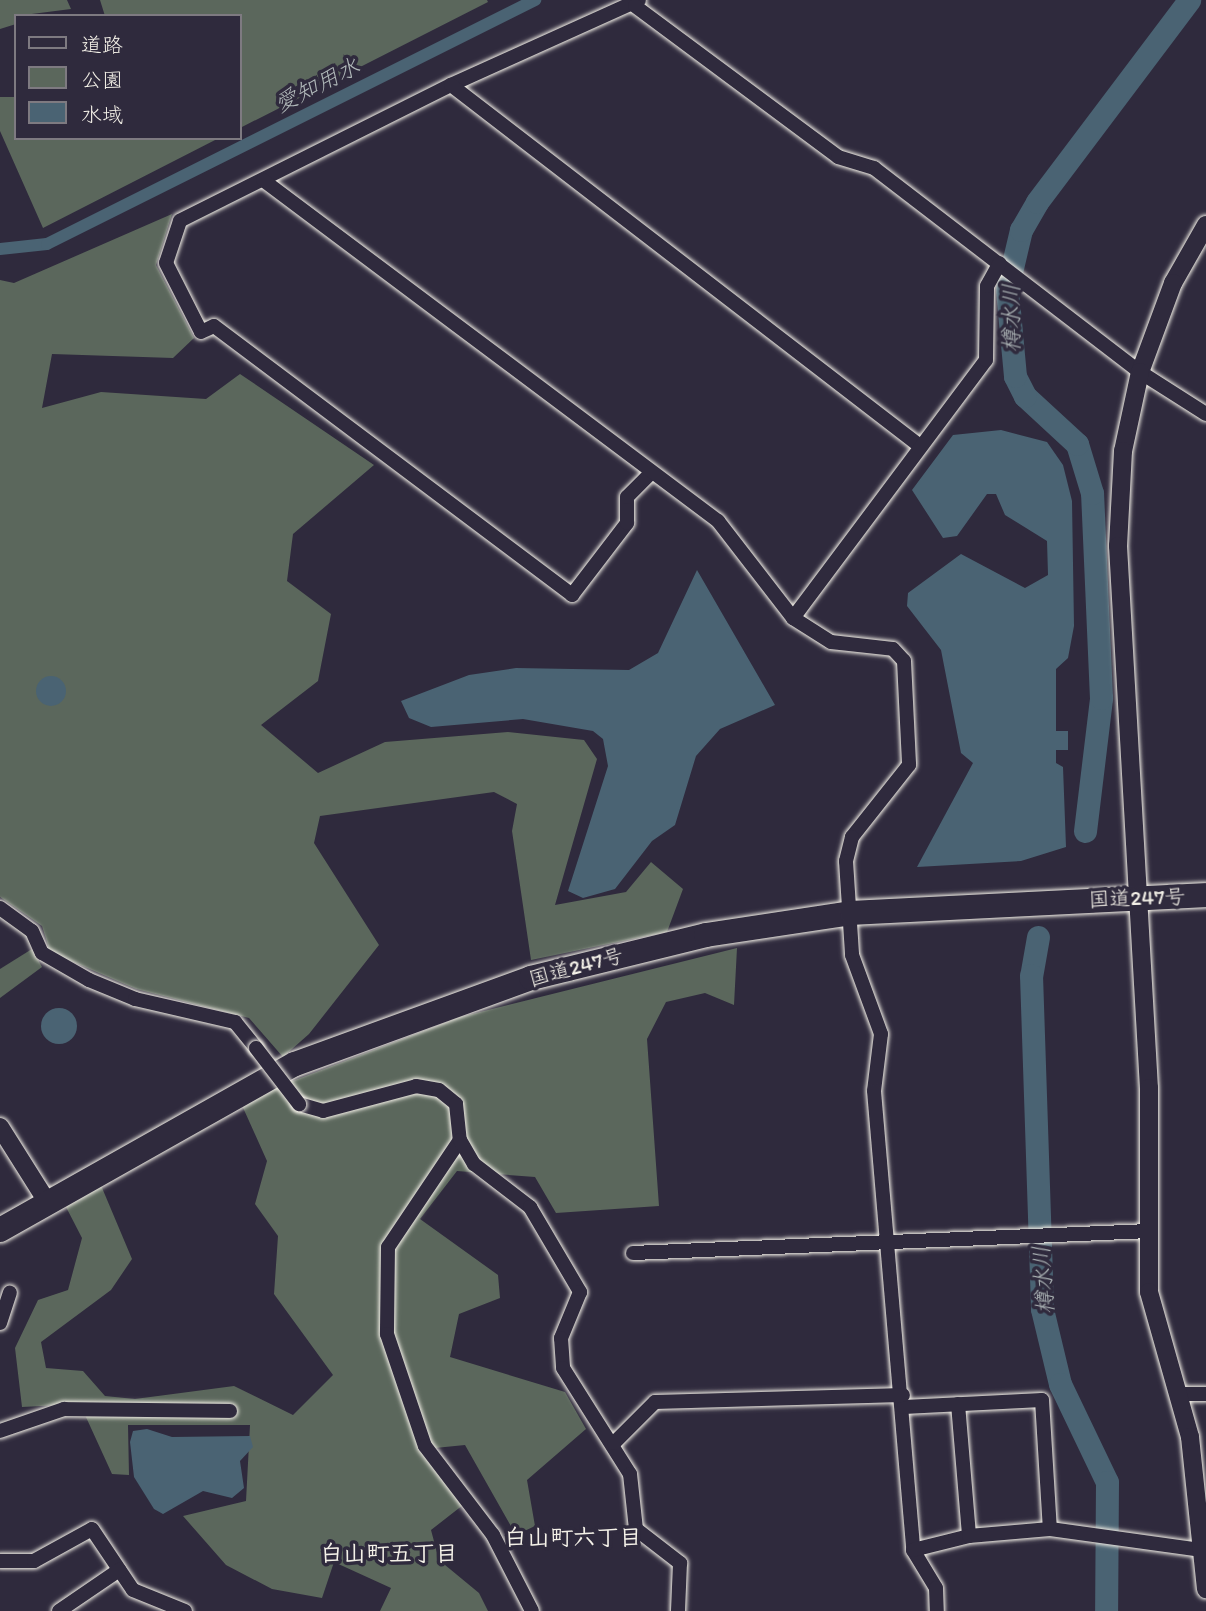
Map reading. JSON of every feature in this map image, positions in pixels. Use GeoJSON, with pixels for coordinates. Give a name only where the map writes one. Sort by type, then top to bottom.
{"type":"FeatureCollection","features":[{"type":"Feature","properties":{"kind":"highway","name":"国道247号"},"geometry":{"type":"LineString","coordinates":[[0,1230],[46,1200],[295,1063],[438,1008],[644,949],[852,913],[1206,895]]}},
{"type":"Feature","properties":{"kind":"street"},"geometry":{"type":"LineString","coordinates":[[650,474],[627,497],[627,523],[572,596],[214,326],[201,332],[166,263],[180,222],[451,85],[637,3],[828,150],[874,168],[1140,372],[1206,414]]}},
{"type":"Feature","properties":{"kind":"street"},"geometry":{"type":"LineString","coordinates":[[451,85],[920,446]]}},
{"type":"Feature","properties":{"kind":"street"},"geometry":{"type":"LineString","coordinates":[[262,180],[650,474],[718,522],[793,618],[831,642],[893,649],[906,667],[909,765],[849,846],[852,955],[881,1034],[874,1091],[903,1401],[913,1550],[936,1588],[937,1611]]}},
{"type":"Feature","properties":{"kind":"street"},"geometry":{"type":"LineString","coordinates":[[1206,225],[1173,283],[1140,372],[1123,450],[1118,546],[1135,897],[1149,1088],[1149,1231],[1155,1328],[1190,1437],[1206,1589]]}},
{"type":"Feature","properties":{"kind":"street"},"geometry":{"type":"LineString","coordinates":[[793,618],[986,360],[987,286],[1007,270]]}},
{"type":"Feature","properties":{"kind":"street"},"geometry":{"type":"LineString","coordinates":[[0,908],[32,931],[42,953],[80,975],[135,999],[235,1022],[299,1104],[323,1111],[428,1087],[456,1104],[460,1140],[474,1164],[530,1207],[580,1292],[561,1338],[563,1368],[614,1443],[630,1474],[636,1529],[680,1563],[678,1611]]}},
{"type":"Feature","properties":{"kind":"street"},"geometry":{"type":"LineString","coordinates":[[0,1127],[46,1200]]}},
{"type":"Feature","properties":{"kind":"street"},"geometry":{"type":"LineString","coordinates":[[460,1140],[388,1247],[387,1334],[425,1446],[493,1535],[531,1611]]}},
{"type":"Feature","properties":{"kind":"street"},"geometry":{"type":"LineString","coordinates":[[633,1253],[888,1240],[1149,1231]]}},
{"type":"Feature","properties":{"kind":"street"},"geometry":{"type":"LineString","coordinates":[[0,1323],[10,1293]]}},
{"type":"Feature","properties":{"kind":"street"},"geometry":{"type":"LineString","coordinates":[[1178,1394],[1206,1394]]}},
{"type":"Feature","properties":{"kind":"street"},"geometry":{"type":"LineString","coordinates":[[614,1443],[655,1402],[903,1401],[958,1404],[1042,1400],[1050,1530]]}},
{"type":"Feature","properties":{"kind":"street"},"geometry":{"type":"LineString","coordinates":[[958,1404],[969,1536]]}},
{"type":"Feature","properties":{"kind":"street"},"geometry":{"type":"LineString","coordinates":[[0,1431],[64,1409],[230,1411]]}},
{"type":"Feature","properties":{"kind":"street"},"geometry":{"type":"LineString","coordinates":[[0,1561],[34,1561],[92,1529],[119,1570],[139,1594],[185,1611]]}},
{"type":"Feature","properties":{"kind":"street"},"geometry":{"type":"LineString","coordinates":[[913,1550],[969,1536],[1050,1530],[1201,1550]]}},
{"type":"Feature","properties":{"kind":"street"},"geometry":{"type":"LineString","coordinates":[[58,1611],[119,1570]]}},
{"type":"Feature","properties":{"kind":"green space"},"geometry":{"type":"Polygon","coordinates":[[[0,0],[67,0],[71,9],[14,14],[14,25],[0,29],[0,0]]]}},
{"type":"Feature","properties":{"kind":"green space"},"geometry":{"type":"Polygon","coordinates":[[[100,0],[488,2],[242,127],[242,14],[104,14],[100,0]]]}},
{"type":"Feature","properties":{"kind":"green space"},"geometry":{"type":"Polygon","coordinates":[[[0,97],[14,97],[14,140],[215,140],[43,228],[0,131],[0,97]]]}},
{"type":"Feature","properties":{"kind":"green space"},"geometry":{"type":"Polygon","coordinates":[[[172,214],[156,265],[194,338],[173,358],[52,354],[42,408],[101,392],[206,399],[240,374],[374,465],[293,534],[287,581],[331,614],[318,681],[261,725],[318,773],[385,742],[508,732],[584,740],[597,759],[555,905],[626,892],[651,862],[683,889],[667,932],[531,960],[512,831],[517,804],[494,792],[320,816],[314,843],[379,945],[309,1034],[283,1057],[249,1018],[136,989],[50,952],[42,926],[0,897],[0,280],[14,283],[172,214]]]}},
{"type":"Feature","properties":{"kind":"green space"},"geometry":{"type":"Polygon","coordinates":[[[737,948],[734,1005],[705,993],[666,1002],[647,1039],[659,1206],[556,1213],[535,1177],[457,1171],[420,1219],[498,1275],[500,1298],[459,1314],[450,1357],[565,1392],[586,1429],[527,1480],[535,1526],[516,1535],[465,1445],[435,1448],[463,1505],[431,1530],[439,1560],[479,1593],[488,1611],[380,1611],[391,1588],[334,1562],[322,1598],[272,1589],[226,1565],[183,1516],[246,1501],[250,1425],[128,1425],[129,1475],[112,1474],[80,1404],[22,1407],[15,1348],[38,1300],[68,1290],[82,1238],[66,1207],[100,1183],[132,1259],[111,1290],[41,1342],[46,1368],[83,1371],[105,1396],[135,1399],[234,1386],[293,1415],[333,1375],[274,1294],[278,1236],[255,1204],[267,1161],[240,1101],[460,1017],[737,948]]]}},
{"type":"Feature","properties":{"kind":"green space"},"geometry":{"type":"Polygon","coordinates":[[[32,949],[42,967],[0,998],[0,969],[32,949]]]}},
{"type":"Feature","properties":{"kind":"water"},"geometry":{"type":"Polygon","coordinates":[[[1001,430],[1047,442],[1063,465],[1072,501],[1074,626],[1068,658],[1056,669],[1056,731],[1068,731],[1068,750],[1056,750],[1056,763],[1063,767],[1066,847],[1021,861],[917,867],[973,763],[961,753],[941,650],[907,606],[908,593],[961,554],[1025,588],[1048,575],[1047,541],[1005,515],[996,494],[987,494],[957,536],[943,538],[912,490],[953,435],[1001,430]]]}},
{"type":"Feature","properties":{"kind":"water"},"geometry":{"type":"Polygon","coordinates":[[[697,570],[775,705],[720,729],[696,756],[675,825],[652,841],[615,889],[583,898],[568,891],[608,766],[603,739],[593,731],[523,719],[431,727],[409,718],[401,701],[469,675],[516,668],[629,670],[658,653],[697,570]]]}},
{"type":"Feature","properties":{"kind":"water"},"geometry":{"type":"Polygon","coordinates":[[[51,676],[62,680],[66,691],[62,702],[51,706],[40,702],[36,691],[40,680],[51,676]]]}},
{"type":"Feature","properties":{"kind":"water"},"geometry":{"type":"Polygon","coordinates":[[[59,1008],[72,1013],[77,1026],[72,1039],[59,1044],[46,1039],[41,1026],[46,1013],[59,1008]]]}},
{"type":"Feature","properties":{"kind":"water"},"geometry":{"type":"Polygon","coordinates":[[[147,1429],[172,1437],[250,1436],[253,1447],[240,1461],[244,1488],[232,1498],[203,1491],[163,1514],[154,1509],[134,1477],[130,1442],[133,1431],[147,1429]]]}},
{"type":"Feature","properties":{"kind":"waterway","name":"愛知用水"},"geometry":{"type":"LineString","coordinates":[[0,249],[47,244],[535,0]]}},
{"type":"Feature","properties":{"kind":"waterway","name":"樽水川"},"geometry":{"type":"LineString","coordinates":[[1085,831],[1101,698],[1092,493],[1077,444],[1025,396],[1015,376],[1007,289],[1021,230],[1037,202],[1189,0]]}},
{"type":"Feature","properties":{"kind":"waterway","name":"樽水川"},"geometry":{"type":"LineString","coordinates":[[1038,937],[1031,975],[1042,1309],[1060,1384],[1107,1482],[1106,1611]]}},
{"type":"Feature","properties":{"kind":"district","name":"白山町六丁目"},"geometry":{"type":"Point","coordinates":[573,1537]}},
{"type":"Feature","properties":{"kind":"district","name":"白山町五丁目"},"geometry":{"type":"Point","coordinates":[389,1553]}}]}
